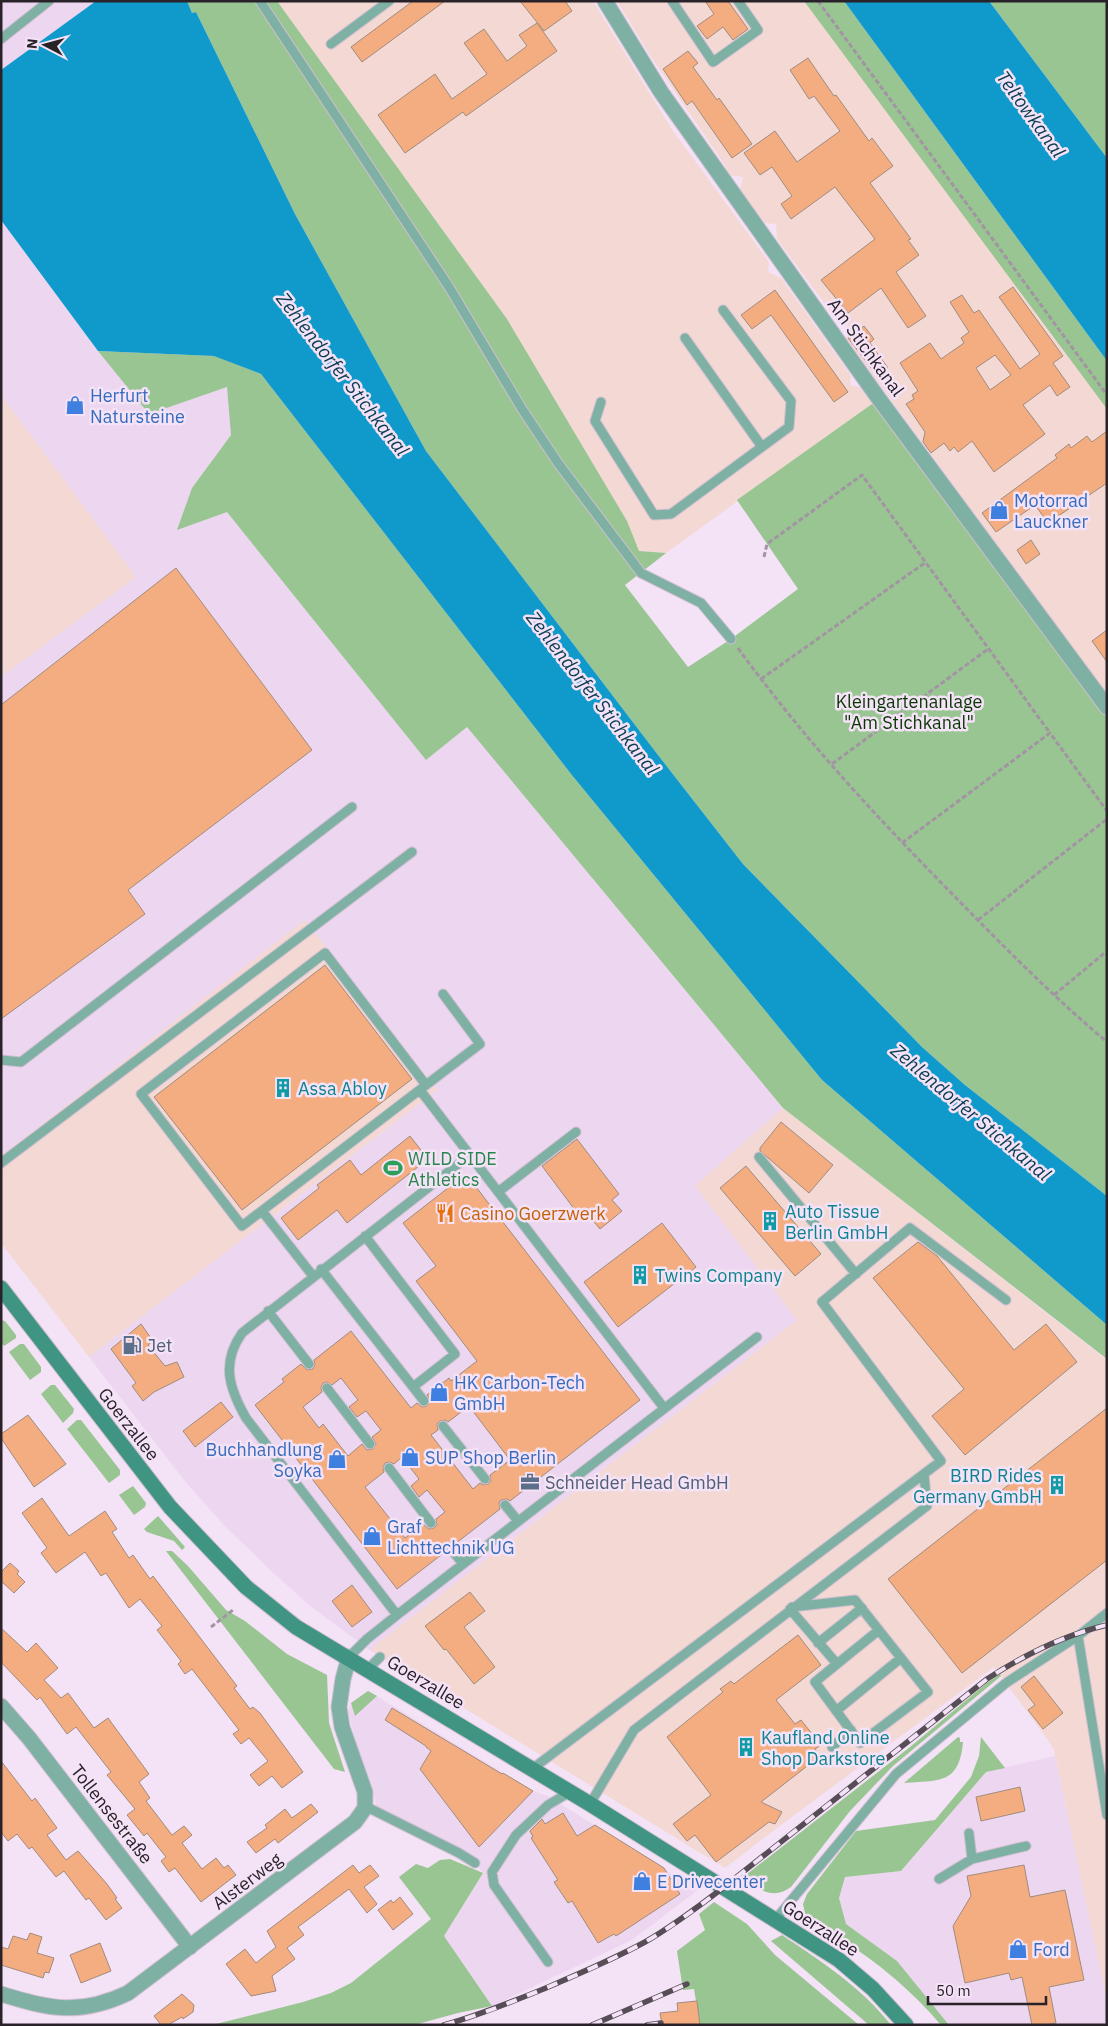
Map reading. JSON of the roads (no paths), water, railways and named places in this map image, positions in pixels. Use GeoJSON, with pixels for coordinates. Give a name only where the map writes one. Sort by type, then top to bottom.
{"type":"FeatureCollection","features":[{"type":"Feature","properties":{"kind":"main road","name":"Goerzallee"},"geometry":{"type":"LineString","coordinates":[[1,1288],[169,1506],[246,1587],[296,1627],[349,1657],[590,1804],[839,1960],[888,2003],[906,2025]]}},
{"type":"Feature","properties":{"kind":"street","name":"Am Stichkanal"},"geometry":{"type":"LineString","coordinates":[[605,1],[661,92],[874,391],[1107,707]]}},
{"type":"Feature","properties":{"kind":"street"},"geometry":{"type":"LineString","coordinates":[[349,1657],[343,1679],[339,1707],[342,1727],[365,1792],[365,1806]]}},
{"type":"Feature","properties":{"kind":"street","name":"Tollensestraße"},"geometry":{"type":"LineString","coordinates":[[1,1706],[29,1738],[190,1947]]}},
{"type":"Feature","properties":{"kind":"street","name":"Alsterweg"},"geometry":{"type":"LineString","coordinates":[[1,1994],[55,2008],[78,2009],[98,2005],[128,1993],[355,1822],[361,1816],[365,1806]]}},
{"type":"Feature","properties":{"kind":"lane"},"geometry":{"type":"LineString","coordinates":[[1,40],[49,1]]}},
{"type":"Feature","properties":{"kind":"lane"},"geometry":{"type":"LineString","coordinates":[[260,1],[448,287],[522,409],[558,463],[641,573],[701,603],[731,639]]}},
{"type":"Feature","properties":{"kind":"lane"},"geometry":{"type":"LineString","coordinates":[[332,44],[389,1]]}},
{"type":"Feature","properties":{"kind":"lane"},"geometry":{"type":"LineString","coordinates":[[672,1],[713,62],[758,30],[738,1]]}},
{"type":"Feature","properties":{"kind":"lane"},"geometry":{"type":"LineString","coordinates":[[601,402],[595,421],[654,515],[671,514],[789,427],[791,401],[723,310]]}},
{"type":"Feature","properties":{"kind":"lane"},"geometry":{"type":"LineString","coordinates":[[685,338],[762,447]]}},
{"type":"Feature","properties":{"kind":"lane"},"geometry":{"type":"LineString","coordinates":[[1,1060],[22,1062],[352,807]]}},
{"type":"Feature","properties":{"kind":"lane"},"geometry":{"type":"LineString","coordinates":[[1,1164],[412,852]]}},
{"type":"Feature","properties":{"kind":"lane"},"geometry":{"type":"LineString","coordinates":[[443,994],[480,1044],[423,1087],[242,1226],[141,1094],[324,953],[423,1087],[470,1155],[664,1408]]}},
{"type":"Feature","properties":{"kind":"lane"},"geometry":{"type":"LineString","coordinates":[[498,1192],[576,1132]]}},
{"type":"Feature","properties":{"kind":"lane"},"geometry":{"type":"LineString","coordinates":[[396,1614],[246,1418],[231,1388],[229,1358],[233,1345],[242,1333],[268,1311],[470,1155]]}},
{"type":"Feature","properties":{"kind":"lane"},"geometry":{"type":"LineString","coordinates":[[759,1157],[856,1274]]}},
{"type":"Feature","properties":{"kind":"lane"},"geometry":{"type":"LineString","coordinates":[[262,1211],[313,1276]]}},
{"type":"Feature","properties":{"kind":"lane"},"geometry":{"type":"LineString","coordinates":[[532,1769],[941,1461],[822,1302],[910,1228],[1006,1300]]}},
{"type":"Feature","properties":{"kind":"lane"},"geometry":{"type":"LineString","coordinates":[[365,1236],[455,1354],[413,1387]]}},
{"type":"Feature","properties":{"kind":"lane"},"geometry":{"type":"LineString","coordinates":[[321,1269],[424,1401]]}},
{"type":"Feature","properties":{"kind":"lane"},"geometry":{"type":"LineString","coordinates":[[268,1311],[309,1364]]}},
{"type":"Feature","properties":{"kind":"lane"},"geometry":{"type":"LineString","coordinates":[[349,1657],[366,1639],[396,1614],[757,1337]]}},
{"type":"Feature","properties":{"kind":"lane"},"geometry":{"type":"LineString","coordinates":[[327,1388],[370,1444]]}},
{"type":"Feature","properties":{"kind":"lane"},"geometry":{"type":"LineString","coordinates":[[443,1426],[485,1479]]}},
{"type":"Feature","properties":{"kind":"lane"},"geometry":{"type":"LineString","coordinates":[[389,1468],[431,1523]]}},
{"type":"Feature","properties":{"kind":"lane"},"geometry":{"type":"LineString","coordinates":[[590,1804],[634,1730],[791,1608],[927,1506],[924,1474]]}},
{"type":"Feature","properties":{"kind":"lane"},"geometry":{"type":"LineString","coordinates":[[505,1505],[518,1521]]}},
{"type":"Feature","properties":{"kind":"lane"},"geometry":{"type":"LineString","coordinates":[[450,1548],[463,1564]]}},
{"type":"Feature","properties":{"kind":"lane"},"geometry":{"type":"LineString","coordinates":[[791,1608],[855,1600],[862,1608],[928,1692],[860,1743],[815,1682],[879,1630]]}},
{"type":"Feature","properties":{"kind":"lane"},"geometry":{"type":"LineString","coordinates":[[791,1608],[837,1664]]}},
{"type":"Feature","properties":{"kind":"lane"},"geometry":{"type":"LineString","coordinates":[[818,1643],[862,1608]]}},
{"type":"Feature","properties":{"kind":"lane"},"geometry":{"type":"LineString","coordinates":[[775,1920],[896,1774],[1006,1683],[1078,1636],[1107,1613]]}},
{"type":"Feature","properties":{"kind":"lane"},"geometry":{"type":"LineString","coordinates":[[1078,1636],[1107,1815]]}},
{"type":"Feature","properties":{"kind":"lane"},"geometry":{"type":"LineString","coordinates":[[368,1669],[380,1657]]}},
{"type":"Feature","properties":{"kind":"lane"},"geometry":{"type":"LineString","coordinates":[[836,1711],[901,1658]]}},
{"type":"Feature","properties":{"kind":"lane"},"geometry":{"type":"LineString","coordinates":[[832,1747],[851,1730]]}},
{"type":"Feature","properties":{"kind":"lane"},"geometry":{"type":"LineString","coordinates":[[548,1962],[494,1885],[492,1872],[516,1835],[548,1805],[570,1792]]}},
{"type":"Feature","properties":{"kind":"lane"},"geometry":{"type":"LineString","coordinates":[[365,1806],[459,1853],[475,1863]]}},
{"type":"Feature","properties":{"kind":"lane"},"geometry":{"type":"LineString","coordinates":[[969,1833],[972,1859]]}},
{"type":"Feature","properties":{"kind":"lane"},"geometry":{"type":"LineString","coordinates":[[939,1879],[972,1859],[1026,1846]]}},
{"type":"Feature","properties":{"kind":"water","name":"Zehlendorfer Stichkanal"},"geometry":{"type":"Polygon","coordinates":[[[96,1],[187,1],[192,13],[196,12],[295,214],[426,451],[658,755],[743,864],[922,1047],[965,1085],[1107,1196],[1107,1325],[822,1080],[571,774],[261,374],[214,356],[98,351],[1,220],[1,70],[96,1]]]}},
{"type":"Feature","properties":{"kind":"water","name":"Teltowkanal"},"geometry":{"type":"Polygon","coordinates":[[[844,1],[989,1],[1107,158],[1107,361],[844,1]]]}},
{"type":"Feature","properties":{"kind":"railway"},"geometry":{"type":"LineString","coordinates":[[444,2025],[541,1990],[607,1961],[655,1936],[724,1887],[987,1679],[1015,1662],[1060,1640],[1107,1625]]}},
{"type":"Feature","properties":{"kind":"railway"},"geometry":{"type":"LineString","coordinates":[[592,2025],[687,1984]]}},
{"type":"Feature","properties":{"kind":"railway"},"geometry":{"type":"LineString","coordinates":[[647,2025],[661,2023]]}},
{"type":"Feature","properties":{"kind":"place","name":"Herfurt Natursteine"},"geometry":{"type":"Point","coordinates":[75,405]}},
{"type":"Feature","properties":{"kind":"place","name":"Motorrad Lauckner"},"geometry":{"type":"Point","coordinates":[999,510]}},
{"type":"Feature","properties":{"kind":"place","name":"Assa Abloy"},"geometry":{"type":"Point","coordinates":[283,1088]}},
{"type":"Feature","properties":{"kind":"place","name":"WILD SIDE Athletics"},"geometry":{"type":"Point","coordinates":[393,1168]}},
{"type":"Feature","properties":{"kind":"place","name":"Casino Goerzwerk"},"geometry":{"type":"Point","coordinates":[445,1213]}},
{"type":"Feature","properties":{"kind":"place","name":"Auto Tissue Berlin GmbH"},"geometry":{"type":"Point","coordinates":[770,1221]}},
{"type":"Feature","properties":{"kind":"place","name":"Twins Company"},"geometry":{"type":"Point","coordinates":[640,1275]}},
{"type":"Feature","properties":{"kind":"place","name":"Jet"},"geometry":{"type":"Point","coordinates":[132,1345]}},
{"type":"Feature","properties":{"kind":"place","name":"HK Carbon-Tech GmbH"},"geometry":{"type":"Point","coordinates":[439,1392]}},
{"type":"Feature","properties":{"kind":"place","name":"SUP Shop Berlin"},"geometry":{"type":"Point","coordinates":[410,1457]}},
{"type":"Feature","properties":{"kind":"place","name":"Buchhandlung Soyka"},"geometry":{"type":"Point","coordinates":[337,1459]}},
{"type":"Feature","properties":{"kind":"place","name":"Schneider Head GmbH"},"geometry":{"type":"Point","coordinates":[530,1482]}},
{"type":"Feature","properties":{"kind":"place","name":"BIRD Rides Germany GmbH"},"geometry":{"type":"Point","coordinates":[1057,1485]}},
{"type":"Feature","properties":{"kind":"place","name":"Graf Lichttechnik UG"},"geometry":{"type":"Point","coordinates":[372,1536]}},
{"type":"Feature","properties":{"kind":"place","name":"Kaufland Online Shop Darkstore"},"geometry":{"type":"Point","coordinates":[746,1747]}},
{"type":"Feature","properties":{"kind":"place","name":"E Drivecenter"},"geometry":{"type":"Point","coordinates":[642,1881]}},
{"type":"Feature","properties":{"kind":"place","name":"Ford"},"geometry":{"type":"Point","coordinates":[1018,1949]}},
{"type":"Feature","properties":{"kind":"park label","name":"Kleingartenanlage \"Am Stichkanal\""},"geometry":{"type":"Point","coordinates":[909,711]}}]}
